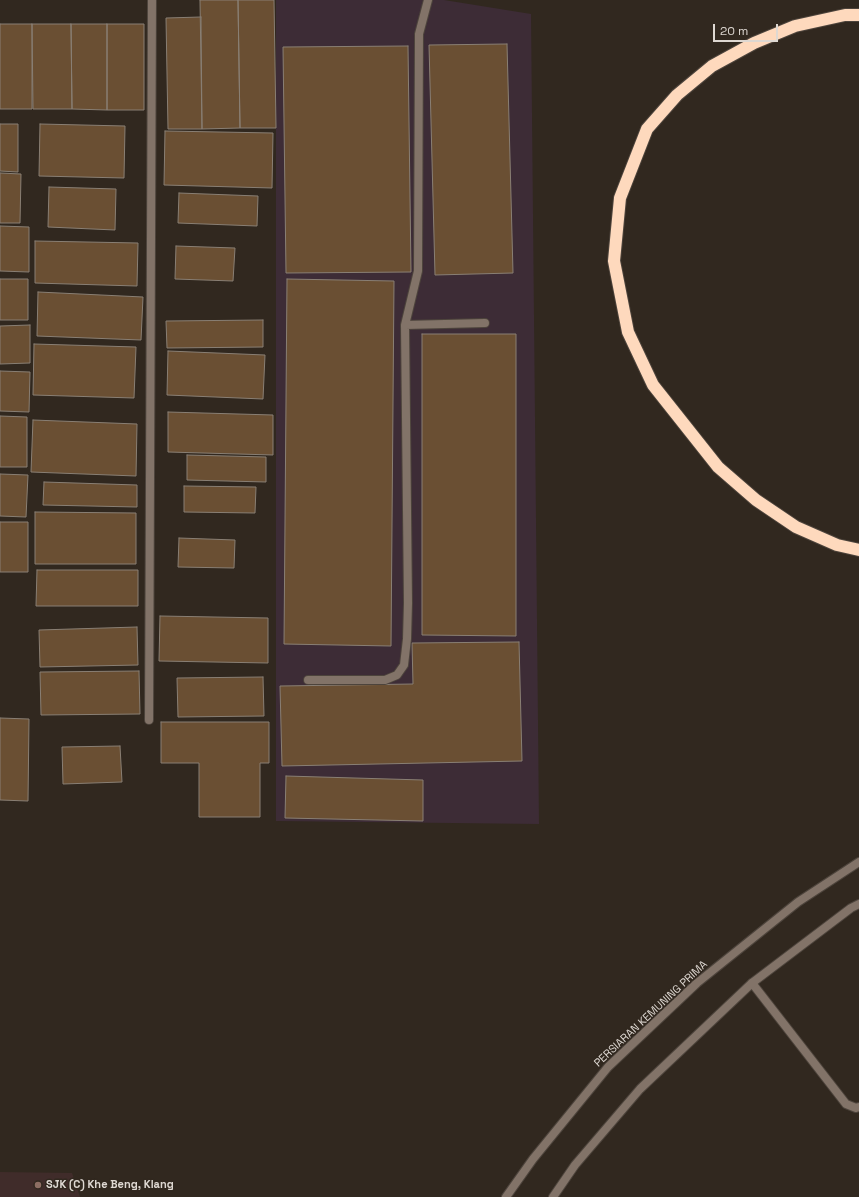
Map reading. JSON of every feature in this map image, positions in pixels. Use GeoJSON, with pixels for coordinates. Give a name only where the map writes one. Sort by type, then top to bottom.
{"type":"FeatureCollection","features":[{"type":"Feature","properties":{"kind":"highway"},"geometry":{"type":"LineString","coordinates":[[859,15],[845,15],[795,26],[754,43],[712,66],[677,95],[647,130],[620,198],[614,261],[628,332],[653,385],[718,467],[756,500],[796,527],[837,545],[859,550]]}},
{"type":"Feature","properties":{"kind":"street"},"geometry":{"type":"LineString","coordinates":[[149,720],[152,0]]}},
{"type":"Feature","properties":{"kind":"street"},"geometry":{"type":"LineString","coordinates":[[308,680],[385,680],[397,675],[404,666],[407,639],[408,603],[405,324],[418,271],[419,34],[428,0]]}},
{"type":"Feature","properties":{"kind":"street"},"geometry":{"type":"LineString","coordinates":[[405,324],[485,323]]}},
{"type":"Feature","properties":{"kind":"street","name":"PERSIARAN KEMUNING PRIMA"},"geometry":{"type":"LineString","coordinates":[[506,1197],[533,1159],[608,1067],[691,988],[798,902],[859,862]]}},
{"type":"Feature","properties":{"kind":"street"},"geometry":{"type":"LineString","coordinates":[[553,1197],[575,1165],[640,1089],[752,983],[851,908],[859,904]]}},
{"type":"Feature","properties":{"kind":"street"},"geometry":{"type":"LineString","coordinates":[[752,983],[846,1104],[856,1108],[859,1107]]}},
{"type":"Feature","properties":{"kind":"shaded area"},"geometry":{"type":"Polygon","coordinates":[[[276,0],[444,0],[531,14],[539,824],[276,821],[276,0]]]}},
{"type":"Feature","properties":{"kind":"shaded area","name":"SJK (C) Khe Beng, Klang"},"geometry":{"type":"Polygon","coordinates":[[[0,1172],[72,1173],[80,1197],[0,1197],[0,1172]]]}},
{"type":"Feature","properties":{"kind":"building"},"geometry":{"type":"Polygon","coordinates":[[[200,0],[238,0],[240,128],[202,129],[200,0]]]}},
{"type":"Feature","properties":{"kind":"building"},"geometry":{"type":"Polygon","coordinates":[[[238,0],[274,0],[276,128],[240,128],[238,0]]]}},
{"type":"Feature","properties":{"kind":"building"},"geometry":{"type":"Polygon","coordinates":[[[201,17],[202,129],[168,129],[166,18],[201,17]]]}},
{"type":"Feature","properties":{"kind":"building"},"geometry":{"type":"Polygon","coordinates":[[[0,24],[32,24],[32,109],[0,109],[0,24]]]}},
{"type":"Feature","properties":{"kind":"building"},"geometry":{"type":"Polygon","coordinates":[[[32,24],[71,24],[72,109],[33,109],[32,24]]]}},
{"type":"Feature","properties":{"kind":"building"},"geometry":{"type":"Polygon","coordinates":[[[71,24],[107,24],[107,110],[72,109],[71,24]]]}},
{"type":"Feature","properties":{"kind":"building"},"geometry":{"type":"Polygon","coordinates":[[[107,24],[144,24],[144,110],[107,110],[107,24]]]}},
{"type":"Feature","properties":{"kind":"building"},"geometry":{"type":"Polygon","coordinates":[[[507,44],[513,273],[435,275],[429,45],[507,44]]]}},
{"type":"Feature","properties":{"kind":"building"},"geometry":{"type":"Polygon","coordinates":[[[408,46],[411,272],[286,273],[283,47],[408,46]]]}},
{"type":"Feature","properties":{"kind":"building"},"geometry":{"type":"Polygon","coordinates":[[[0,124],[18,124],[18,172],[0,171],[0,124]]]}},
{"type":"Feature","properties":{"kind":"building"},"geometry":{"type":"Polygon","coordinates":[[[40,124],[125,126],[124,178],[39,176],[40,124]]]}},
{"type":"Feature","properties":{"kind":"building"},"geometry":{"type":"Polygon","coordinates":[[[165,131],[273,133],[272,188],[164,185],[165,131]]]}},
{"type":"Feature","properties":{"kind":"building"},"geometry":{"type":"Polygon","coordinates":[[[0,173],[21,174],[20,223],[0,223],[0,173]]]}},
{"type":"Feature","properties":{"kind":"building"},"geometry":{"type":"Polygon","coordinates":[[[49,187],[116,189],[115,230],[48,227],[49,187]]]}},
{"type":"Feature","properties":{"kind":"building"},"geometry":{"type":"Polygon","coordinates":[[[179,193],[258,196],[257,226],[178,223],[179,193]]]}},
{"type":"Feature","properties":{"kind":"building"},"geometry":{"type":"Polygon","coordinates":[[[0,226],[29,227],[29,272],[0,271],[0,226]]]}},
{"type":"Feature","properties":{"kind":"building"},"geometry":{"type":"Polygon","coordinates":[[[35,241],[138,243],[137,286],[35,283],[35,241]]]}},
{"type":"Feature","properties":{"kind":"building"},"geometry":{"type":"Polygon","coordinates":[[[176,246],[235,248],[233,281],[175,279],[176,246]]]}},
{"type":"Feature","properties":{"kind":"building"},"geometry":{"type":"Polygon","coordinates":[[[0,279],[28,279],[28,320],[0,320],[0,279]]]}},
{"type":"Feature","properties":{"kind":"building"},"geometry":{"type":"Polygon","coordinates":[[[287,279],[394,281],[391,646],[284,644],[287,279]]]}},
{"type":"Feature","properties":{"kind":"building"},"geometry":{"type":"Polygon","coordinates":[[[38,292],[143,297],[141,340],[37,336],[38,292]]]}},
{"type":"Feature","properties":{"kind":"building"},"geometry":{"type":"Polygon","coordinates":[[[263,320],[263,347],[167,348],[166,321],[263,320]]]}},
{"type":"Feature","properties":{"kind":"building"},"geometry":{"type":"Polygon","coordinates":[[[30,325],[30,363],[0,364],[0,326],[30,325]]]}},
{"type":"Feature","properties":{"kind":"building"},"geometry":{"type":"Polygon","coordinates":[[[422,334],[516,334],[516,636],[422,635],[422,334]]]}},
{"type":"Feature","properties":{"kind":"building"},"geometry":{"type":"Polygon","coordinates":[[[34,344],[136,347],[134,398],[33,395],[34,344]]]}},
{"type":"Feature","properties":{"kind":"building"},"geometry":{"type":"Polygon","coordinates":[[[168,351],[265,355],[263,399],[167,395],[168,351]]]}},
{"type":"Feature","properties":{"kind":"building"},"geometry":{"type":"Polygon","coordinates":[[[0,371],[30,372],[29,412],[0,411],[0,371]]]}},
{"type":"Feature","properties":{"kind":"building"},"geometry":{"type":"Polygon","coordinates":[[[168,412],[273,415],[273,455],[168,452],[168,412]]]}},
{"type":"Feature","properties":{"kind":"building"},"geometry":{"type":"Polygon","coordinates":[[[0,416],[27,417],[27,467],[0,467],[0,416]]]}},
{"type":"Feature","properties":{"kind":"building"},"geometry":{"type":"Polygon","coordinates":[[[33,420],[137,424],[136,476],[31,472],[33,420]]]}},
{"type":"Feature","properties":{"kind":"building"},"geometry":{"type":"Polygon","coordinates":[[[187,455],[266,457],[266,482],[187,480],[187,455]]]}},
{"type":"Feature","properties":{"kind":"building"},"geometry":{"type":"Polygon","coordinates":[[[0,474],[28,475],[26,517],[0,516],[0,474]]]}},
{"type":"Feature","properties":{"kind":"building"},"geometry":{"type":"Polygon","coordinates":[[[44,482],[137,485],[137,507],[43,505],[44,482]]]}},
{"type":"Feature","properties":{"kind":"building"},"geometry":{"type":"Polygon","coordinates":[[[184,486],[256,487],[255,513],[184,512],[184,486]]]}},
{"type":"Feature","properties":{"kind":"building"},"geometry":{"type":"Polygon","coordinates":[[[35,512],[136,513],[136,564],[35,564],[35,512]]]}},
{"type":"Feature","properties":{"kind":"building"},"geometry":{"type":"Polygon","coordinates":[[[0,522],[28,522],[28,572],[0,572],[0,522]]]}},
{"type":"Feature","properties":{"kind":"building"},"geometry":{"type":"Polygon","coordinates":[[[179,538],[235,540],[234,568],[178,567],[179,538]]]}},
{"type":"Feature","properties":{"kind":"building"},"geometry":{"type":"Polygon","coordinates":[[[37,570],[138,570],[138,606],[36,606],[37,570]]]}},
{"type":"Feature","properties":{"kind":"building"},"geometry":{"type":"Polygon","coordinates":[[[160,616],[268,618],[268,663],[159,661],[160,616]]]}},
{"type":"Feature","properties":{"kind":"building"},"geometry":{"type":"Polygon","coordinates":[[[137,627],[138,665],[40,667],[39,630],[137,627]]]}},
{"type":"Feature","properties":{"kind":"building"},"geometry":{"type":"Polygon","coordinates":[[[519,642],[522,761],[282,766],[280,686],[413,684],[412,643],[519,642]]]}},
{"type":"Feature","properties":{"kind":"building"},"geometry":{"type":"Polygon","coordinates":[[[139,671],[140,714],[41,715],[40,672],[139,671]]]}},
{"type":"Feature","properties":{"kind":"building"},"geometry":{"type":"Polygon","coordinates":[[[263,677],[264,716],[178,717],[177,678],[263,677]]]}},
{"type":"Feature","properties":{"kind":"building"},"geometry":{"type":"Polygon","coordinates":[[[0,718],[29,719],[28,801],[0,800],[0,718]]]}},
{"type":"Feature","properties":{"kind":"building"},"geometry":{"type":"Polygon","coordinates":[[[161,722],[269,722],[269,763],[260,763],[260,817],[199,817],[199,763],[161,763],[161,722]]]}},
{"type":"Feature","properties":{"kind":"building"},"geometry":{"type":"Polygon","coordinates":[[[120,746],[122,782],[63,784],[62,747],[120,746]]]}},
{"type":"Feature","properties":{"kind":"building"},"geometry":{"type":"Polygon","coordinates":[[[286,776],[423,780],[423,821],[285,818],[286,776]]]}},
{"type":"Feature","properties":{"kind":"place","name":"SJK (C) Khe Beng, Klang"},"geometry":{"type":"Point","coordinates":[38,1185]}}]}
